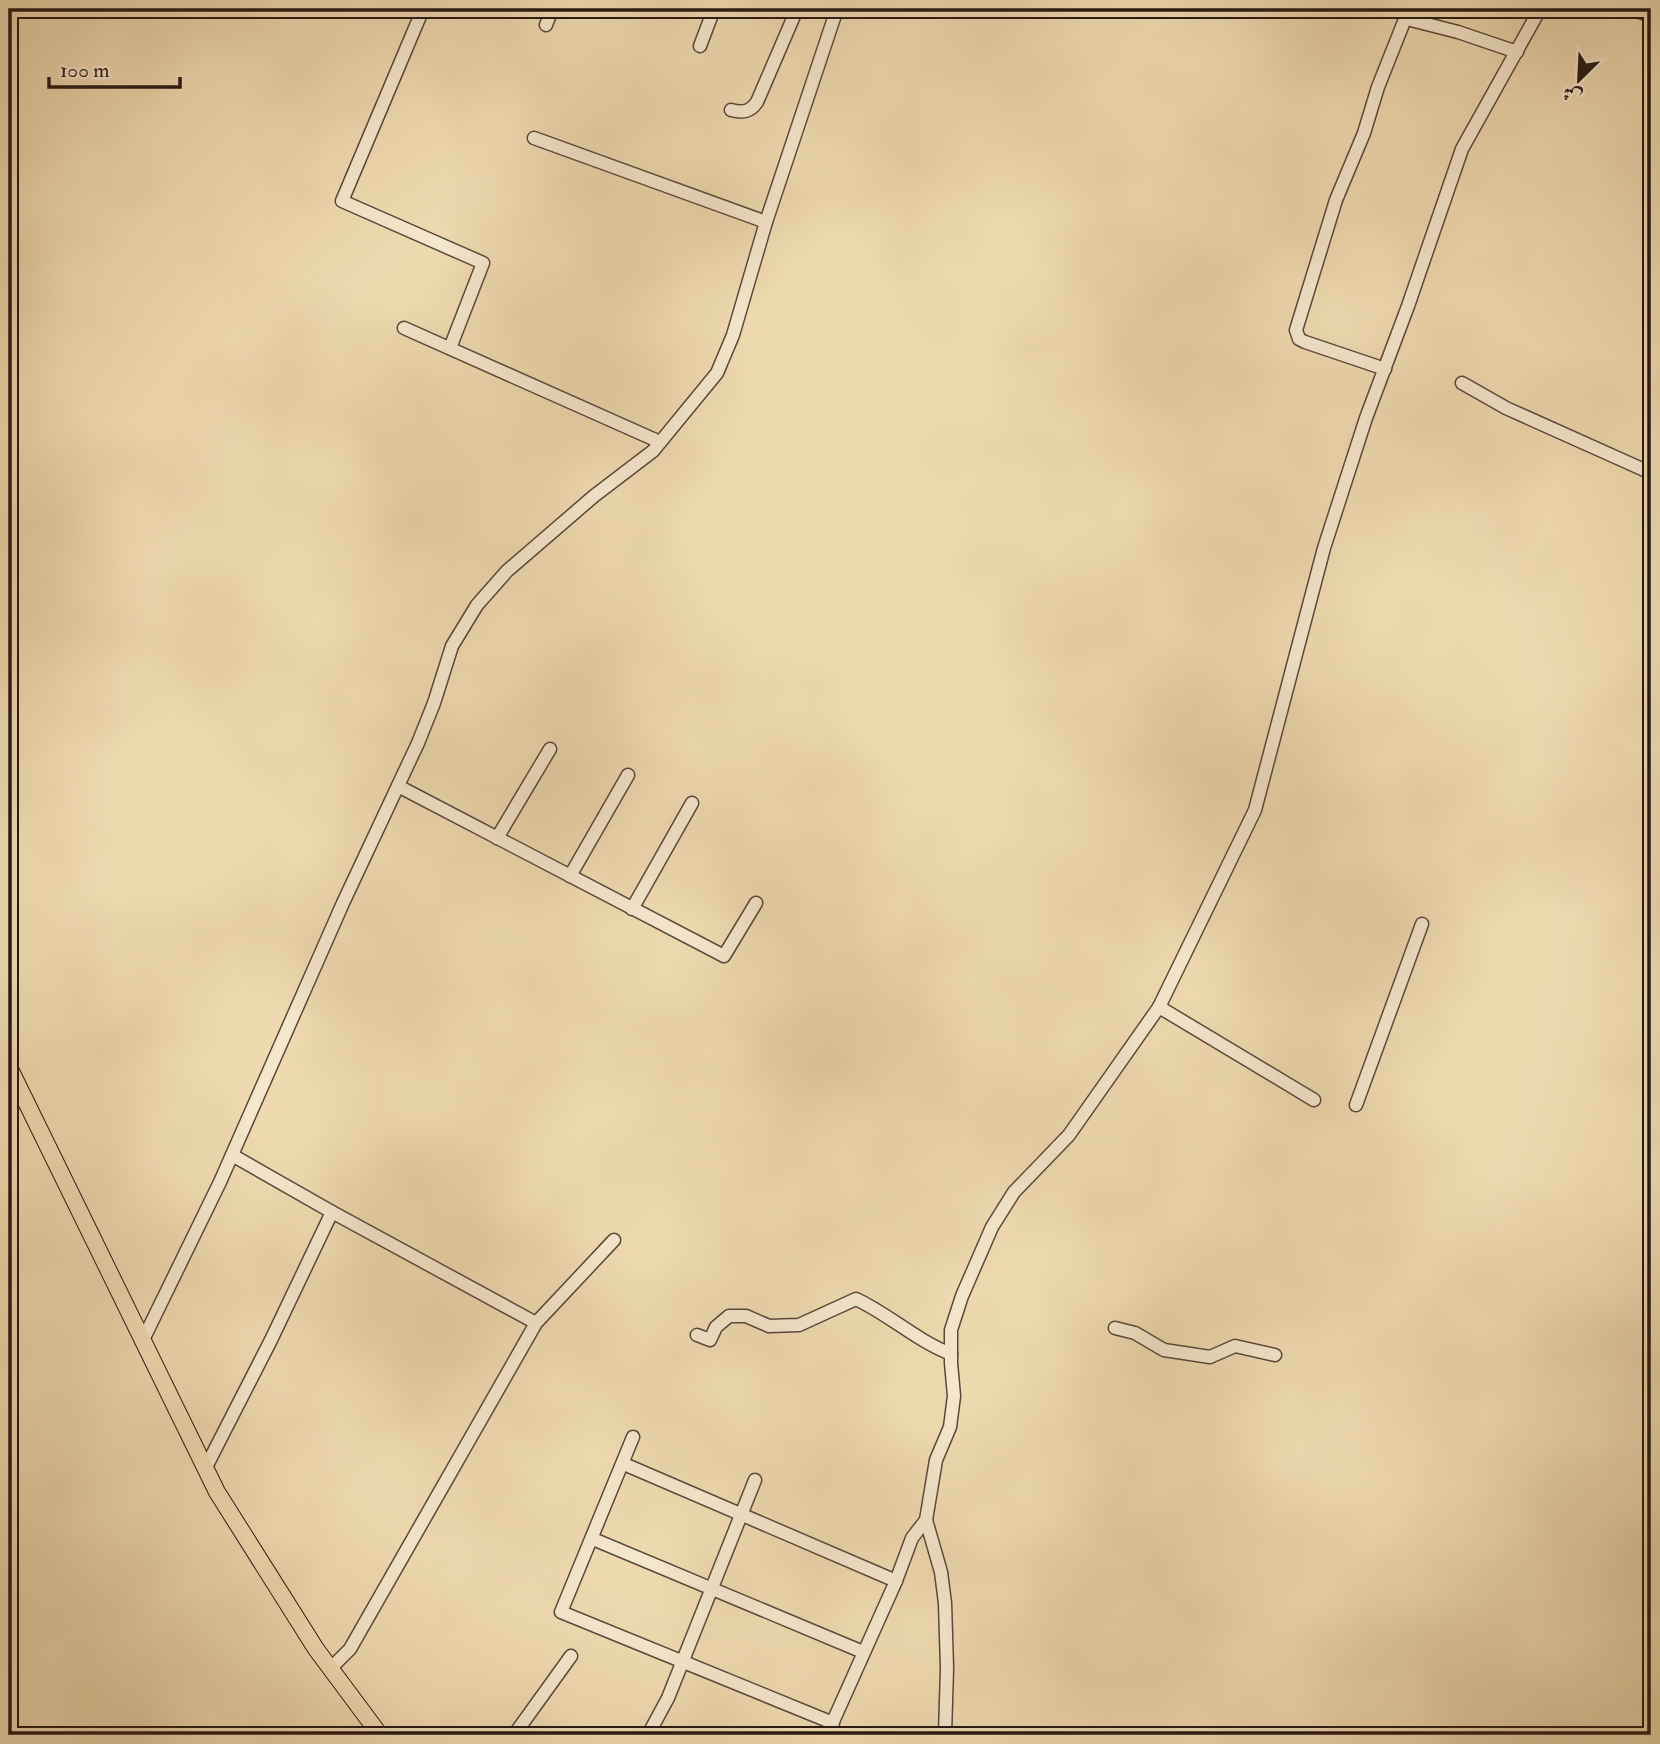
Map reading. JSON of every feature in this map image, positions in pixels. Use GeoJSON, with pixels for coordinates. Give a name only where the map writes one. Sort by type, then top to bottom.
{"type":"FeatureCollection","features":[{"type":"Feature","properties":{"kind":"main road"},"geometry":{"type":"LineString","coordinates":[[9,1067],[224,1504],[330,1669],[380,1735]]}},
{"type":"Feature","properties":{"kind":"street"},"geometry":{"type":"LineString","coordinates":[[423,9],[342,201],[483,263],[450,348]]}},
{"type":"Feature","properties":{"kind":"street"},"geometry":{"type":"LineString","coordinates":[[546,24],[552,9]]}},
{"type":"Feature","properties":{"kind":"street"},"geometry":{"type":"LineString","coordinates":[[700,46],[714,9]]}},
{"type":"Feature","properties":{"kind":"street"},"geometry":{"type":"LineString","coordinates":[[731,110],[741,113],[752,109],[757,102],[797,9]]}},
{"type":"Feature","properties":{"kind":"street"},"geometry":{"type":"LineString","coordinates":[[142,1342],[232,1155],[343,903],[398,786],[434,703],[452,646],[477,605],[507,570],[594,495],[653,451],[717,373],[733,335],[766,222],[837,9]]}},
{"type":"Feature","properties":{"kind":"street"},"geometry":{"type":"LineString","coordinates":[[945,1735],[945,1603],[941,1572],[926,1520],[936,1460],[950,1427],[954,1396],[951,1330],[962,1296],[992,1227],[1014,1192],[1069,1135],[1159,1007],[1255,810],[1324,548],[1462,149],[1540,9]]}},
{"type":"Feature","properties":{"kind":"street"},"geometry":{"type":"LineString","coordinates":[[1631,9],[1651,16]]}},
{"type":"Feature","properties":{"kind":"street"},"geometry":{"type":"LineString","coordinates":[[1385,369],[1298,339],[1296,330],[1336,200],[1364,134],[1378,87],[1408,14],[1517,52]]}},
{"type":"Feature","properties":{"kind":"street"},"geometry":{"type":"LineString","coordinates":[[534,138],[766,222]]}},
{"type":"Feature","properties":{"kind":"street"},"geometry":{"type":"LineString","coordinates":[[404,328],[660,442]]}},
{"type":"Feature","properties":{"kind":"street"},"geometry":{"type":"LineString","coordinates":[[1462,383],[1506,408],[1651,473]]}},
{"type":"Feature","properties":{"kind":"street"},"geometry":{"type":"LineString","coordinates":[[497,838],[551,749]]}},
{"type":"Feature","properties":{"kind":"street"},"geometry":{"type":"LineString","coordinates":[[570,876],[628,775]]}},
{"type":"Feature","properties":{"kind":"street"},"geometry":{"type":"LineString","coordinates":[[398,786],[724,957],[756,903]]}},
{"type":"Feature","properties":{"kind":"street"},"geometry":{"type":"LineString","coordinates":[[632,909],[692,803]]}},
{"type":"Feature","properties":{"kind":"street"},"geometry":{"type":"LineString","coordinates":[[1356,1105],[1422,924]]}},
{"type":"Feature","properties":{"kind":"street"},"geometry":{"type":"LineString","coordinates":[[1159,1007],[1314,1100]]}},
{"type":"Feature","properties":{"kind":"street"},"geometry":{"type":"LineString","coordinates":[[232,1155],[536,1323]]}},
{"type":"Feature","properties":{"kind":"street"},"geometry":{"type":"LineString","coordinates":[[205,1469],[332,1212]]}},
{"type":"Feature","properties":{"kind":"street"},"geometry":{"type":"LineString","coordinates":[[330,1669],[350,1649],[536,1323],[614,1240]]}},
{"type":"Feature","properties":{"kind":"street"},"geometry":{"type":"LineString","coordinates":[[697,1335],[710,1340],[716,1327],[729,1316],[746,1316],[768,1326],[799,1325],[856,1300],[897,1323],[930,1346],[951,1354]]}},
{"type":"Feature","properties":{"kind":"street"},"geometry":{"type":"LineString","coordinates":[[1115,1328],[1135,1333],[1164,1350],[1187,1354],[1210,1357],[1235,1346],[1275,1355]]}},
{"type":"Feature","properties":{"kind":"street"},"geometry":{"type":"LineString","coordinates":[[633,1437],[561,1612],[830,1729],[896,1581],[912,1538],[926,1520]]}},
{"type":"Feature","properties":{"kind":"street"},"geometry":{"type":"LineString","coordinates":[[624,1464],[896,1581]]}},
{"type":"Feature","properties":{"kind":"street"},"geometry":{"type":"LineString","coordinates":[[648,1735],[668,1698],[755,1480]]}},
{"type":"Feature","properties":{"kind":"street"},"geometry":{"type":"LineString","coordinates":[[593,1539],[863,1652]]}},
{"type":"Feature","properties":{"kind":"street"},"geometry":{"type":"LineString","coordinates":[[514,1735],[571,1656]]}}]}
